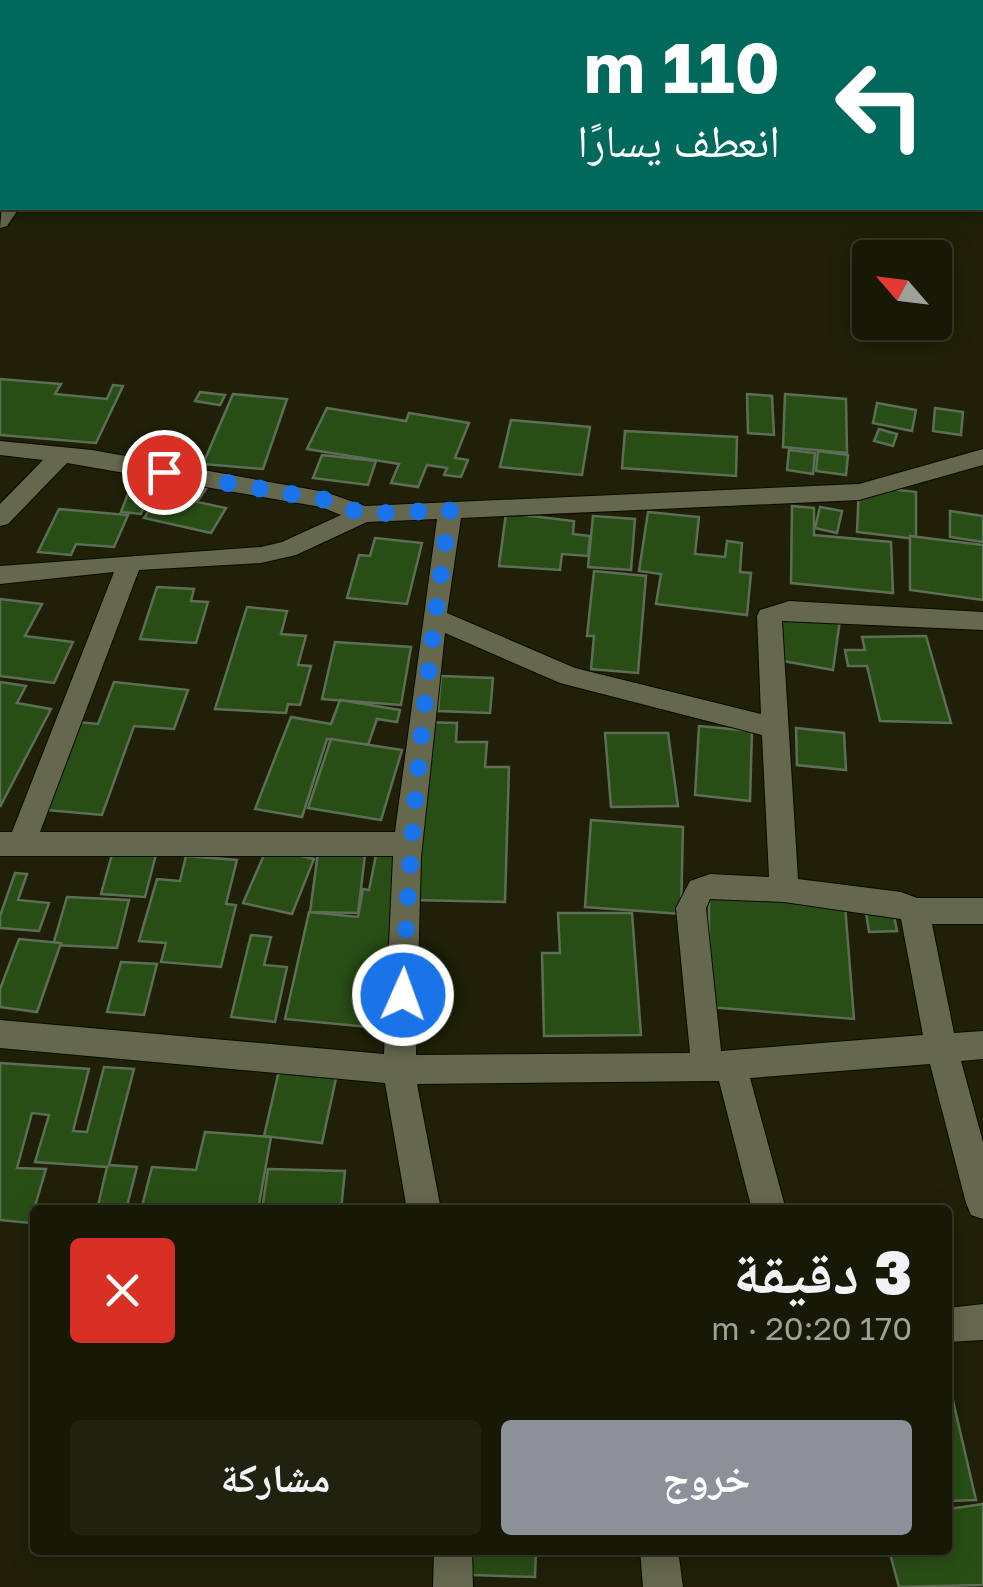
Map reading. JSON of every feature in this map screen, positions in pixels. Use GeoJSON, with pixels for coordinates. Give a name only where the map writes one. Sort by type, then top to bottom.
{"type":"FeatureCollection","features":[{"type":"Feature","properties":{"kind":"street"},"geometry":{"type":"LineString","coordinates":[[0,448],[326,500],[363,514]]}},
{"type":"Feature","properties":{"kind":"street"},"geometry":{"type":"LineString","coordinates":[[0,518],[61,455]]}},
{"type":"Feature","properties":{"kind":"street"},"geometry":{"type":"LineString","coordinates":[[0,574],[262,555],[288,549],[363,514],[859,492],[983,457]]}},
{"type":"Feature","properties":{"kind":"street"},"geometry":{"type":"LineString","coordinates":[[423,1205],[400,1070],[409,844],[450,510]]}},
{"type":"Feature","properties":{"kind":"street"},"geometry":{"type":"LineString","coordinates":[[130,562],[10,845],[409,844]]}},
{"type":"Feature","properties":{"kind":"street"},"geometry":{"type":"LineString","coordinates":[[784,890],[770,616],[777,610],[983,621]]}},
{"type":"Feature","properties":{"kind":"street"},"geometry":{"type":"LineString","coordinates":[[434,618],[597,684],[774,728]]}},
{"type":"Feature","properties":{"kind":"street"},"geometry":{"type":"LineString","coordinates":[[767,1205],[719,1066],[691,908],[694,898],[710,886],[885,900],[912,911],[983,911]]}},
{"type":"Feature","properties":{"kind":"street"},"geometry":{"type":"LineString","coordinates":[[912,911],[983,1204]]}},
{"type":"Feature","properties":{"kind":"street"},"geometry":{"type":"LineString","coordinates":[[0,1034],[400,1070],[719,1066],[983,1045]]}},
{"type":"Feature","properties":{"kind":"street"},"geometry":{"type":"LineString","coordinates":[[952,1325],[983,1322]]}},
{"type":"Feature","properties":{"kind":"street"},"geometry":{"type":"LineString","coordinates":[[453,1555],[454,1587]]}},
{"type":"Feature","properties":{"kind":"street"},"geometry":{"type":"LineString","coordinates":[[660,1555],[664,1587]]}},
{"type":"Feature","properties":{"kind":"building"},"geometry":{"type":"Polygon","coordinates":[[[0,379],[61,384],[55,394],[107,399],[113,385],[123,386],[96,443],[0,435],[0,379]]]}},
{"type":"Feature","properties":{"kind":"building"},"geometry":{"type":"Polygon","coordinates":[[[200,392],[225,395],[220,405],[195,401],[200,392]]]}},
{"type":"Feature","properties":{"kind":"building"},"geometry":{"type":"Polygon","coordinates":[[[233,394],[287,399],[263,469],[203,464],[233,394]]]}},
{"type":"Feature","properties":{"kind":"building"},"geometry":{"type":"Polygon","coordinates":[[[747,394],[772,396],[774,435],[748,433],[747,394]]]}},
{"type":"Feature","properties":{"kind":"building"},"geometry":{"type":"Polygon","coordinates":[[[785,394],[846,399],[847,453],[783,447],[785,394]]]}},
{"type":"Feature","properties":{"kind":"building"},"geometry":{"type":"Polygon","coordinates":[[[877,403],[916,410],[912,431],[873,423],[877,403]]]}},
{"type":"Feature","properties":{"kind":"building"},"geometry":{"type":"Polygon","coordinates":[[[327,408],[406,421],[409,413],[469,423],[455,458],[468,460],[461,477],[444,475],[447,468],[427,465],[418,487],[391,483],[399,464],[307,449],[327,408]]]}},
{"type":"Feature","properties":{"kind":"building"},"geometry":{"type":"Polygon","coordinates":[[[935,408],[963,412],[961,435],[933,431],[935,408]]]}},
{"type":"Feature","properties":{"kind":"building"},"geometry":{"type":"Polygon","coordinates":[[[511,420],[590,427],[582,475],[500,467],[511,420]]]}},
{"type":"Feature","properties":{"kind":"building"},"geometry":{"type":"Polygon","coordinates":[[[879,429],[897,434],[893,446],[874,441],[879,429]]]}},
{"type":"Feature","properties":{"kind":"building"},"geometry":{"type":"Polygon","coordinates":[[[625,431],[737,437],[736,476],[622,468],[625,431]]]}},
{"type":"Feature","properties":{"kind":"building"},"geometry":{"type":"Polygon","coordinates":[[[789,450],[815,453],[813,474],[787,470],[789,450]]]}},
{"type":"Feature","properties":{"kind":"building"},"geometry":{"type":"Polygon","coordinates":[[[818,451],[848,455],[846,475],[816,471],[818,451]]]}},
{"type":"Feature","properties":{"kind":"building"},"geometry":{"type":"Polygon","coordinates":[[[322,455],[376,461],[368,485],[313,478],[322,455]]]}},
{"type":"Feature","properties":{"kind":"building"},"geometry":{"type":"Polygon","coordinates":[[[134,478],[154,480],[141,514],[121,512],[134,478]]]}},
{"type":"Feature","properties":{"kind":"building"},"geometry":{"type":"Polygon","coordinates":[[[171,478],[208,486],[197,502],[226,508],[211,533],[144,518],[171,478]]]}},
{"type":"Feature","properties":{"kind":"building"},"geometry":{"type":"Polygon","coordinates":[[[859,485],[916,492],[916,539],[857,532],[859,485]]]}},
{"type":"Feature","properties":{"kind":"building"},"geometry":{"type":"Polygon","coordinates":[[[792,506],[814,508],[814,535],[891,542],[893,593],[791,583],[792,506]]]}},
{"type":"Feature","properties":{"kind":"building"},"geometry":{"type":"Polygon","coordinates":[[[820,507],[842,511],[837,533],[815,528],[820,507]]]}},
{"type":"Feature","properties":{"kind":"building"},"geometry":{"type":"Polygon","coordinates":[[[59,509],[128,515],[114,547],[76,544],[71,555],[38,552],[59,509]]]}},
{"type":"Feature","properties":{"kind":"building"},"geometry":{"type":"Polygon","coordinates":[[[950,511],[983,516],[983,542],[950,537],[950,511]]]}},
{"type":"Feature","properties":{"kind":"building"},"geometry":{"type":"Polygon","coordinates":[[[648,512],[699,517],[695,554],[725,557],[727,541],[742,543],[740,572],[751,573],[747,615],[656,604],[661,574],[639,571],[648,512]]]}},
{"type":"Feature","properties":{"kind":"building"},"geometry":{"type":"Polygon","coordinates":[[[506,513],[574,521],[573,534],[590,536],[588,556],[562,554],[560,570],[499,566],[506,513]]]}},
{"type":"Feature","properties":{"kind":"building"},"geometry":{"type":"Polygon","coordinates":[[[593,516],[635,519],[631,570],[588,567],[593,516]]]}},
{"type":"Feature","properties":{"kind":"building"},"geometry":{"type":"Polygon","coordinates":[[[910,536],[983,545],[983,600],[910,590],[910,536]]]}},
{"type":"Feature","properties":{"kind":"building"},"geometry":{"type":"Polygon","coordinates":[[[375,538],[422,543],[407,604],[347,598],[359,555],[370,556],[375,538]]]}},
{"type":"Feature","properties":{"kind":"building"},"geometry":{"type":"Polygon","coordinates":[[[594,571],[646,576],[638,673],[591,669],[594,636],[587,636],[594,571]]]}},
{"type":"Feature","properties":{"kind":"building"},"geometry":{"type":"Polygon","coordinates":[[[157,587],[194,589],[191,601],[208,602],[196,643],[140,639],[157,587]]]}},
{"type":"Feature","properties":{"kind":"building"},"geometry":{"type":"Polygon","coordinates":[[[0,599],[42,604],[25,636],[73,642],[54,683],[0,676],[0,599]]]}},
{"type":"Feature","properties":{"kind":"building"},"geometry":{"type":"Polygon","coordinates":[[[247,607],[287,611],[281,634],[306,636],[298,665],[311,666],[300,705],[288,704],[286,713],[215,709],[247,607]]]}},
{"type":"Feature","properties":{"kind":"building"},"geometry":{"type":"Polygon","coordinates":[[[775,609],[840,620],[833,670],[766,658],[775,609]]]}},
{"type":"Feature","properties":{"kind":"building"},"geometry":{"type":"Polygon","coordinates":[[[926,636],[951,723],[880,721],[867,666],[848,666],[845,650],[865,650],[862,637],[926,636]]]}},
{"type":"Feature","properties":{"kind":"building"},"geometry":{"type":"Polygon","coordinates":[[[335,642],[411,647],[401,705],[322,699],[335,642]]]}},
{"type":"Feature","properties":{"kind":"building"},"geometry":{"type":"Polygon","coordinates":[[[441,676],[493,678],[490,713],[438,711],[441,676]]]}},
{"type":"Feature","properties":{"kind":"building"},"geometry":{"type":"Polygon","coordinates":[[[0,682],[26,686],[17,703],[51,709],[0,807],[0,682]]]}},
{"type":"Feature","properties":{"kind":"building"},"geometry":{"type":"Polygon","coordinates":[[[114,682],[188,690],[174,729],[134,726],[102,815],[24,808],[59,720],[98,724],[114,682]]]}},
{"type":"Feature","properties":{"kind":"building"},"geometry":{"type":"Polygon","coordinates":[[[340,700],[400,710],[397,722],[377,719],[368,745],[327,739],[302,817],[255,809],[291,717],[331,724],[340,700]]]}},
{"type":"Feature","properties":{"kind":"building"},"geometry":{"type":"Polygon","coordinates":[[[422,722],[457,723],[456,742],[487,742],[485,767],[509,767],[505,902],[413,900],[422,722]]]}},
{"type":"Feature","properties":{"kind":"building"},"geometry":{"type":"Polygon","coordinates":[[[699,726],[752,731],[750,801],[695,795],[699,726]]]}},
{"type":"Feature","properties":{"kind":"building"},"geometry":{"type":"Polygon","coordinates":[[[796,728],[844,733],[846,770],[797,765],[796,728]]]}},
{"type":"Feature","properties":{"kind":"building"},"geometry":{"type":"Polygon","coordinates":[[[605,733],[668,733],[678,806],[611,807],[605,733]]]}},
{"type":"Feature","properties":{"kind":"building"},"geometry":{"type":"Polygon","coordinates":[[[331,739],[402,750],[381,820],[308,808],[331,739]]]}},
{"type":"Feature","properties":{"kind":"building"},"geometry":{"type":"Polygon","coordinates":[[[591,820],[683,827],[681,914],[585,907],[591,820]]]}},
{"type":"Feature","properties":{"kind":"building"},"geometry":{"type":"Polygon","coordinates":[[[116,840],[159,843],[145,897],[101,894],[116,840]]]}},
{"type":"Feature","properties":{"kind":"building"},"geometry":{"type":"Polygon","coordinates":[[[319,845],[366,847],[358,913],[310,912],[319,845]]]}},
{"type":"Feature","properties":{"kind":"building"},"geometry":{"type":"Polygon","coordinates":[[[378,845],[410,848],[378,1028],[285,1019],[309,912],[358,917],[363,889],[369,890],[378,845]]]}},
{"type":"Feature","properties":{"kind":"building"},"geometry":{"type":"Polygon","coordinates":[[[267,848],[314,859],[292,914],[243,903],[267,848]]]}},
{"type":"Feature","properties":{"kind":"building"},"geometry":{"type":"Polygon","coordinates":[[[186,856],[237,860],[226,904],[236,905],[221,967],[161,962],[166,943],[139,941],[157,879],[180,881],[186,856]]]}},
{"type":"Feature","properties":{"kind":"building"},"geometry":{"type":"Polygon","coordinates":[[[15,873],[27,874],[18,900],[49,903],[39,931],[0,928],[0,916],[15,873]]]}},
{"type":"Feature","properties":{"kind":"building"},"geometry":{"type":"Polygon","coordinates":[[[709,896],[845,905],[854,1019],[709,1007],[709,896]]]}},
{"type":"Feature","properties":{"kind":"building"},"geometry":{"type":"Polygon","coordinates":[[[67,897],[129,900],[117,948],[53,945],[67,897]]]}},
{"type":"Feature","properties":{"kind":"building"},"geometry":{"type":"Polygon","coordinates":[[[865,906],[892,906],[897,931],[869,932],[865,906]]]}},
{"type":"Feature","properties":{"kind":"building"},"geometry":{"type":"Polygon","coordinates":[[[558,913],[632,913],[641,1035],[544,1036],[542,953],[560,953],[558,913]]]}},
{"type":"Feature","properties":{"kind":"building"},"geometry":{"type":"Polygon","coordinates":[[[251,935],[271,937],[264,965],[287,967],[275,1022],[231,1017],[251,935]]]}},
{"type":"Feature","properties":{"kind":"building"},"geometry":{"type":"Polygon","coordinates":[[[19,939],[61,943],[37,1012],[0,1007],[0,989],[19,939]]]}},
{"type":"Feature","properties":{"kind":"building"},"geometry":{"type":"Polygon","coordinates":[[[121,962],[157,964],[144,1015],[107,1012],[121,962]]]}},
{"type":"Feature","properties":{"kind":"building"},"geometry":{"type":"Polygon","coordinates":[[[281,1062],[338,1069],[322,1143],[264,1136],[281,1062]]]}},
{"type":"Feature","properties":{"kind":"building"},"geometry":{"type":"Polygon","coordinates":[[[0,1063],[89,1069],[73,1131],[87,1132],[104,1067],[134,1069],[109,1165],[137,1167],[127,1205],[98,1205],[107,1167],[35,1162],[49,1115],[32,1113],[17,1168],[46,1169],[35,1205],[30,1205],[30,1223],[0,1220],[0,1063]]]}},
{"type":"Feature","properties":{"kind":"building"},"geometry":{"type":"Polygon","coordinates":[[[205,1132],[271,1137],[259,1205],[142,1205],[152,1167],[196,1170],[205,1132]]]}},
{"type":"Feature","properties":{"kind":"building"},"geometry":{"type":"Polygon","coordinates":[[[268,1169],[345,1171],[342,1205],[263,1205],[268,1169]]]}},
{"type":"Feature","properties":{"kind":"building"},"geometry":{"type":"Polygon","coordinates":[[[952,1396],[976,1500],[952,1501],[952,1396]]]}},
{"type":"Feature","properties":{"kind":"building"},"geometry":{"type":"Polygon","coordinates":[[[983,1504],[983,1585],[899,1587],[890,1555],[952,1555],[952,1508],[983,1504]]]}},
{"type":"Feature","properties":{"kind":"building"},"geometry":{"type":"Polygon","coordinates":[[[472,1555],[536,1555],[535,1577],[471,1575],[472,1555]]]}},
{"type":"Feature","properties":{"kind":"route"},"geometry":{"type":"LineString","coordinates":[[164,472],[326,500],[363,514],[450,510],[409,844],[403,995]]}}]}
